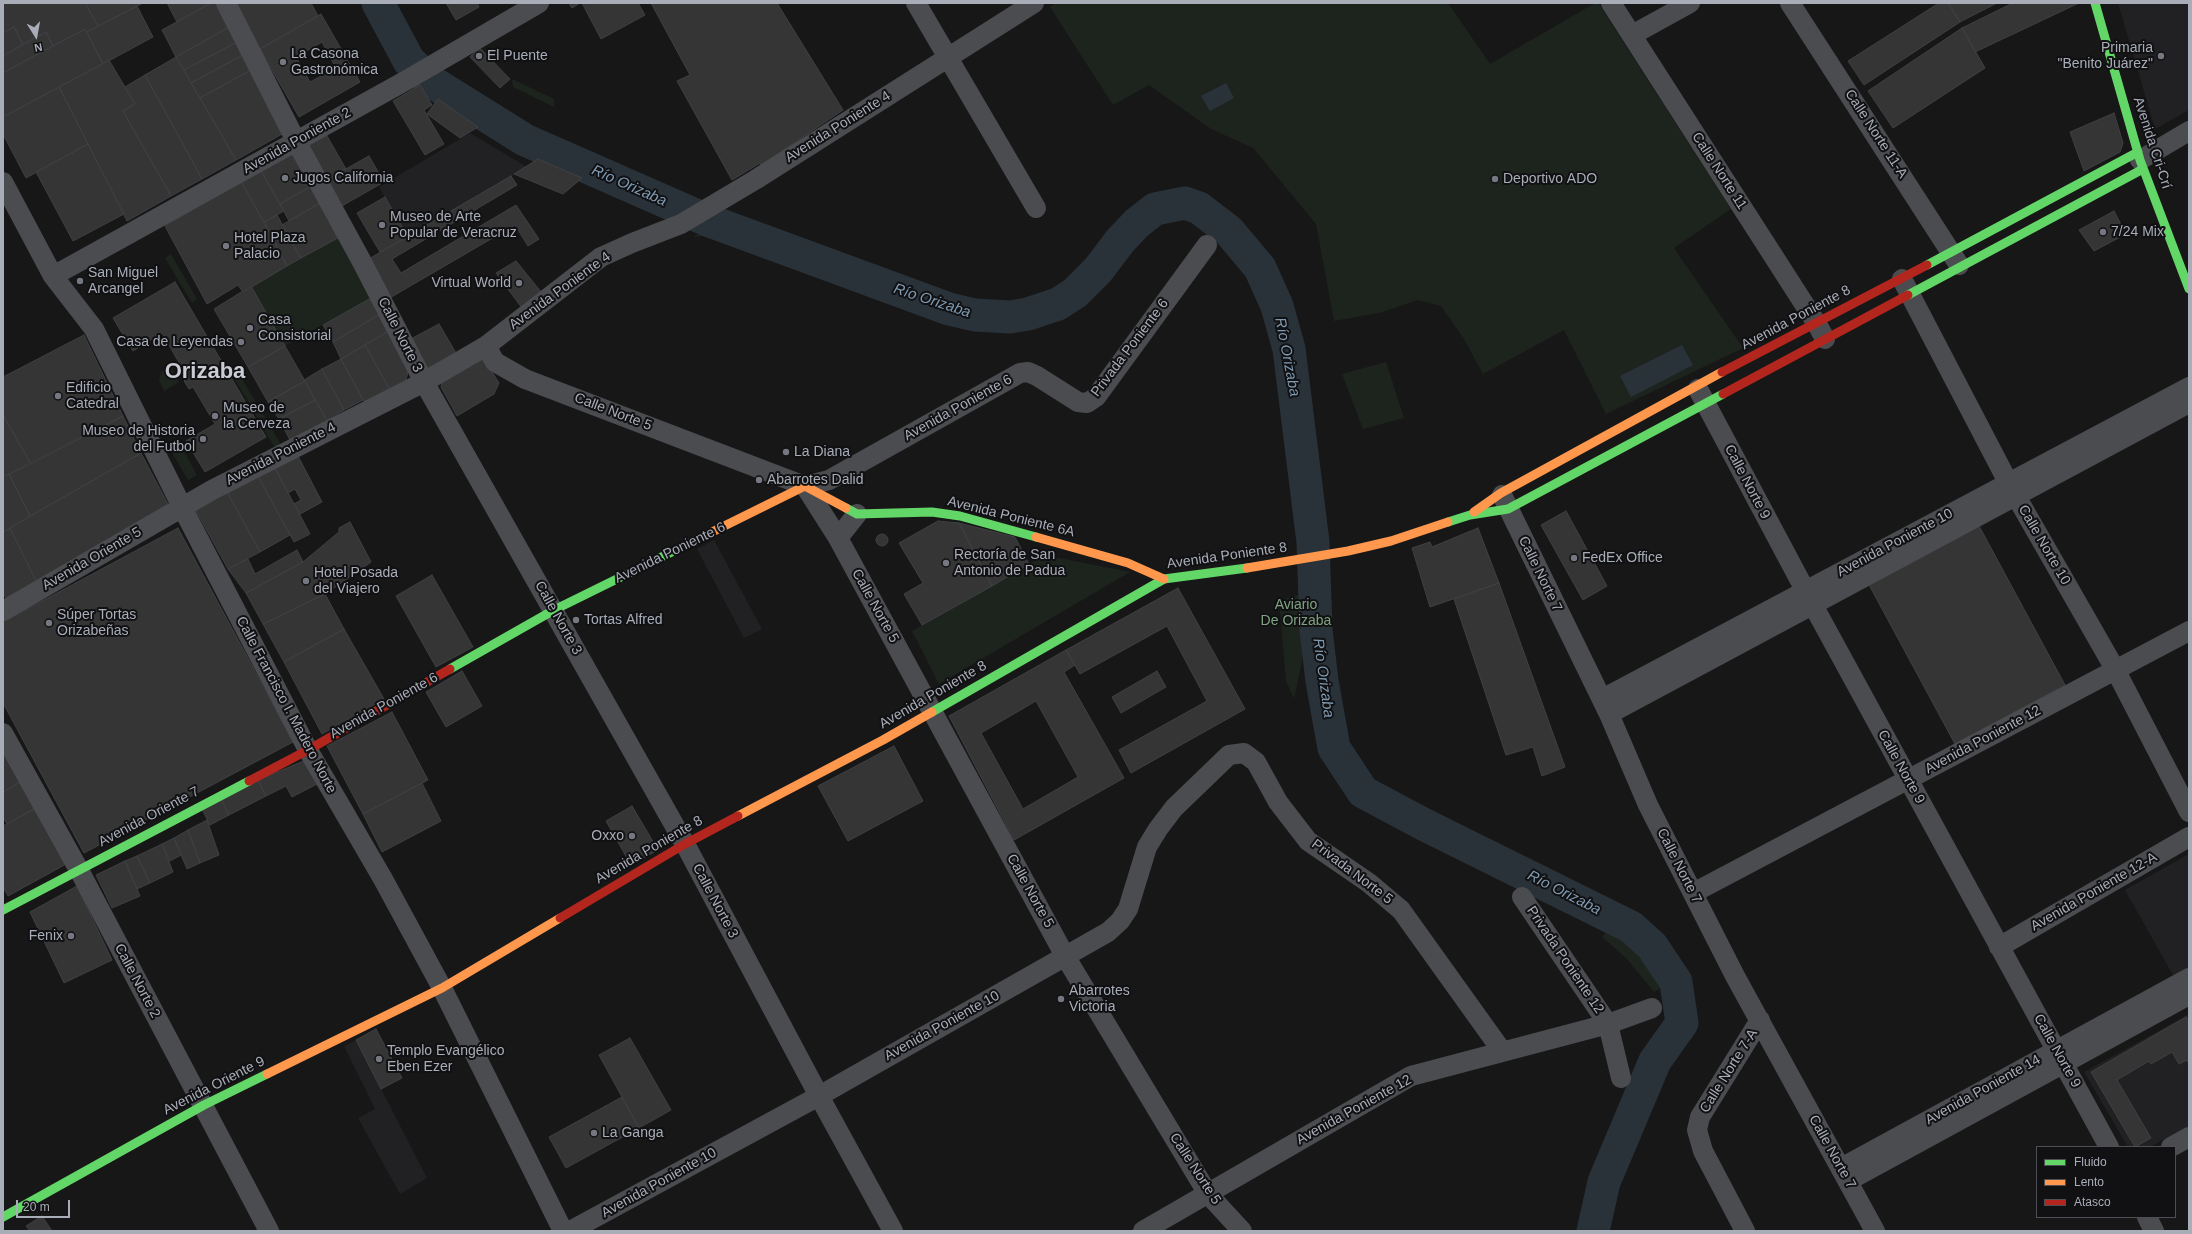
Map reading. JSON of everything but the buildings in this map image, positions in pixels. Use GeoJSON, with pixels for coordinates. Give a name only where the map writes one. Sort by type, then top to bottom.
{"type":"FeatureCollection","features":[{"type":"Feature","properties":{"kind":"street","name":"Calle Norte 3"},"geometry":{"type":"LineString","coordinates":[[226,3],[296,141],[362,262],[424,382],[685,844],[819,1096],[893,1231]]}},
{"type":"Feature","properties":{"kind":"street","name":"Avenida Poniente 2"},"geometry":{"type":"LineString","coordinates":[[53,276],[405,81],[539,3]]}},
{"type":"Feature","properties":{"kind":"street"},"geometry":{"type":"LineString","coordinates":[[916,3],[1036,208]]}},
{"type":"Feature","properties":{"kind":"street","name":"Avenida Poniente 4"},"geometry":{"type":"LineString","coordinates":[[182,507],[424,382],[486,346],[601,257],[681,224],[755,180],[1034,3]]}},
{"type":"Feature","properties":{"kind":"street","name":"Calle Norte 11"},"geometry":{"type":"LineString","coordinates":[[1611,3],[1821,331]]}},
{"type":"Feature","properties":{"kind":"street"},"geometry":{"type":"LineString","coordinates":[[1632,35],[1690,3]]}},
{"type":"Feature","properties":{"kind":"street","name":"Calle Norte 11-A"},"geometry":{"type":"LineString","coordinates":[[1790,3],[1956,258]]}},
{"type":"Feature","properties":{"kind":"street","name":"Avenida Cri-Crí"},"geometry":{"type":"LineString","coordinates":[[2095,3],[2140,160],[2189,289]]}},
{"type":"Feature","properties":{"kind":"street"},"geometry":{"type":"LineString","coordinates":[[2140,160],[2189,131]]}},
{"type":"Feature","properties":{"kind":"street","name":"Avenida Poniente 8"},"geometry":{"type":"LineString","coordinates":[[1470,515],[1505,501],[1696,385],[1821,331],[2140,160]]}},
{"type":"Feature","properties":{"kind":"street","name":"Avenida Poniente 8"},"geometry":{"type":"LineString","coordinates":[[442,988],[685,844],[883,740],[932,710],[1164,579],[1283,563],[1391,542],[1470,515],[1505,501],[1706,404],[1821,331],[2140,160]]}},
{"type":"Feature","properties":{"kind":"street","name":"Calle Francisco I. Madero Norte"},"geometry":{"type":"LineString","coordinates":[[4,186],[53,276],[94,329],[182,507],[308,750],[383,879],[442,988],[564,1231]]}},
{"type":"Feature","properties":{"kind":"street","name":"Privada Poniente 6"},"geometry":{"type":"LineString","coordinates":[[1036,376],[1078,402],[1087,403],[1096,397],[1207,245]]}},
{"type":"Feature","properties":{"kind":"street","name":"Calle Norte 10"},"geometry":{"type":"LineString","coordinates":[[1905,286],[2012,488],[2115,669],[2189,812]]}},
{"type":"Feature","properties":{"kind":"street","name":"Calle Norte 5"},"geometry":{"type":"LineString","coordinates":[[486,346],[495,362],[526,379],[805,486],[838,538],[1065,956],[1208,1194],[1242,1231]]}},
{"type":"Feature","properties":{"kind":"street","name":"Avenida Poniente 6"},"geometry":{"type":"LineString","coordinates":[[308,750],[554,610],[805,486],[829,480],[1020,373],[1028,372],[1036,376]]}},
{"type":"Feature","properties":{"kind":"street","name":"Calle Norte 9"},"geometry":{"type":"LineString","coordinates":[[1696,385],[1809,598],[2109,1146]]}},
{"type":"Feature","properties":{"kind":"street","name":"Avenida Poniente 10"},"geometry":{"type":"LineString","coordinates":[[1605,706],[2012,488],[2189,386]]}},
{"type":"Feature","properties":{"kind":"street","name":"Avenida Poniente 10"},"geometry":{"type":"LineString","coordinates":[[2012,488],[2189,403]]}},
{"type":"Feature","properties":{"kind":"street","name":"Avenida Poniente 6A"},"geometry":{"type":"LineString","coordinates":[[805,486],[857,514],[932,512],[960,516],[1128,563],[1164,579]]}},
{"type":"Feature","properties":{"kind":"street","name":"Calle Norte 7"},"geometry":{"type":"LineString","coordinates":[[1505,501],[1605,706],[1648,805],[1760,1020],[1875,1231]]}},
{"type":"Feature","properties":{"kind":"street","name":"Avenida Oriente 5"},"geometry":{"type":"LineString","coordinates":[[3,611],[182,507]]}},
{"type":"Feature","properties":{"kind":"street"},"geometry":{"type":"LineString","coordinates":[[838,538],[857,514]]}},
{"type":"Feature","properties":{"kind":"street","name":"Avenida Poniente 12"},"geometry":{"type":"LineString","coordinates":[[1693,893],[2189,631]]}},
{"type":"Feature","properties":{"kind":"street","name":"Calle Norte 2"},"geometry":{"type":"LineString","coordinates":[[3,733],[79,870],[269,1231]]}},
{"type":"Feature","properties":{"kind":"street","name":"Avenida Oriente 7"},"geometry":{"type":"LineString","coordinates":[[3,910],[308,750]]}},
{"type":"Feature","properties":{"kind":"street","name":"Avenida Poniente 10"},"geometry":{"type":"LineString","coordinates":[[570,1231],[819,1096],[1108,932],[1120,921],[1128,909],[1134,894],[1141,863],[1147,847],[1158,829],[1174,808],[1229,755],[1244,753]]}},
{"type":"Feature","properties":{"kind":"street","name":"Privada Norte 5"},"geometry":{"type":"LineString","coordinates":[[1244,753],[1256,762],[1278,802],[1308,841],[1369,883],[1401,910],[1502,1051]]}},
{"type":"Feature","properties":{"kind":"street","name":"Avenida Poniente 12-A"},"geometry":{"type":"LineString","coordinates":[[2000,947],[2189,837]]}},
{"type":"Feature","properties":{"kind":"street","name":"Privada Poniente 12"},"geometry":{"type":"LineString","coordinates":[[1522,896],[1608,1024]]}},
{"type":"Feature","properties":{"kind":"street","name":"Avenida Poniente 14"},"geometry":{"type":"LineString","coordinates":[[2060,1058],[2189,978]]}},
{"type":"Feature","properties":{"kind":"street","name":"Avenida Oriente 9"},"geometry":{"type":"LineString","coordinates":[[3,1216],[204,1105],[442,988]]}},
{"type":"Feature","properties":{"kind":"street","name":"Avenida Poniente 14"},"geometry":{"type":"LineString","coordinates":[[1845,1174],[2060,1058],[2189,995]]}},
{"type":"Feature","properties":{"kind":"street","name":"Avenida Poniente 12"},"geometry":{"type":"LineString","coordinates":[[1143,1231],[1406,1079],[1502,1051],[1608,1024],[1652,1008]]}},
{"type":"Feature","properties":{"kind":"street","name":"Calle Norte 7-A"},"geometry":{"type":"LineString","coordinates":[[1745,1231],[1703,1151],[1697,1130],[1704,1110],[1760,1020]]}},
{"type":"Feature","properties":{"kind":"street"},"geometry":{"type":"LineString","coordinates":[[1608,1024],[1622,1078]]}},
{"type":"Feature","properties":{"kind":"street"},"geometry":{"type":"LineString","coordinates":[[2173,1146],[2189,1137]]}},
{"type":"Feature","properties":{"kind":"street"},"geometry":{"type":"LineString","coordinates":[[2148,1218],[2154,1231]]}},
{"type":"Feature","properties":{"kind":"shaded area","name":"Primaria \"Benito Juárez\""},"geometry":{"type":"Polygon","coordinates":[[[2118,3],[2189,3],[2189,110],[2155,129],[2118,3]]]}},
{"type":"Feature","properties":{"kind":"shaded area"},"geometry":{"type":"Polygon","coordinates":[[[1226,83],[1234,98],[1210,111],[1201,96],[1226,83]]]}},
{"type":"Feature","properties":{"kind":"shaded area"},"geometry":{"type":"Polygon","coordinates":[[[470,133],[527,167],[408,237],[379,187],[470,133]]]}},
{"type":"Feature","properties":{"kind":"shaded area"},"geometry":{"type":"Polygon","coordinates":[[[1682,345],[1693,365],[1631,397],[1620,376],[1682,345]]]}},
{"type":"Feature","properties":{"kind":"shaded area"},"geometry":{"type":"Polygon","coordinates":[[[714,540],[762,629],[744,638],[697,549],[714,540]]]}},
{"type":"Feature","properties":{"kind":"shaded area"},"geometry":{"type":"Polygon","coordinates":[[[2189,854],[2189,968],[2174,977],[2125,890],[2189,854]]]}},
{"type":"Feature","properties":{"kind":"shaded area"},"geometry":{"type":"Polygon","coordinates":[[[2189,1014],[2189,1126],[2152,1146],[2127,1146],[2084,1072],[2189,1014]]]}},
{"type":"Feature","properties":{"kind":"shaded area"},"geometry":{"type":"Polygon","coordinates":[[[356,1040],[427,1178],[400,1194],[358,1118],[375,1109],[344,1046],[356,1040]]]}},
{"type":"Feature","properties":{"kind":"green space","name":"Deportivo ADO"},"geometry":{"type":"Polygon","coordinates":[[[1056,3],[1448,3],[1490,64],[1595,3],[1598,3],[1731,209],[1674,248],[1743,348],[1606,414],[1564,330],[1483,374],[1464,339],[1441,306],[1418,300],[1379,313],[1334,321],[1316,224],[1253,148],[1211,129],[1149,85],[1113,105],[1050,7],[1056,3]]]}},
{"type":"Feature","properties":{"kind":"green space"},"geometry":{"type":"Polygon","coordinates":[[[512,79],[554,99],[554,107],[513,87],[512,79]]]}},
{"type":"Feature","properties":{"kind":"green space"},"geometry":{"type":"Polygon","coordinates":[[[723,218],[716,229],[714,227],[704,234],[705,236],[693,237],[723,218]]]}},
{"type":"Feature","properties":{"kind":"green space"},"geometry":{"type":"Polygon","coordinates":[[[338,238],[371,298],[285,346],[251,286],[338,238]]]}},
{"type":"Feature","properties":{"kind":"green space"},"geometry":{"type":"Polygon","coordinates":[[[171,254],[197,299],[192,303],[165,258],[171,254]]]}},
{"type":"Feature","properties":{"kind":"green space"},"geometry":{"type":"Polygon","coordinates":[[[1386,362],[1404,418],[1363,429],[1342,374],[1386,362]]]}},
{"type":"Feature","properties":{"kind":"green space"},"geometry":{"type":"Polygon","coordinates":[[[170,367],[179,382],[164,391],[159,380],[161,372],[170,367]]]}},
{"type":"Feature","properties":{"kind":"green space"},"geometry":{"type":"Polygon","coordinates":[[[238,372],[259,408],[254,411],[232,375],[238,372]]]}},
{"type":"Feature","properties":{"kind":"green space"},"geometry":{"type":"Polygon","coordinates":[[[261,410],[281,445],[275,448],[255,414],[261,410]]]}},
{"type":"Feature","properties":{"kind":"green space"},"geometry":{"type":"Polygon","coordinates":[[[182,448],[197,475],[188,480],[172,453],[182,448]]]}},
{"type":"Feature","properties":{"kind":"green space"},"geometry":{"type":"Polygon","coordinates":[[[1044,555],[1130,572],[939,684],[912,631],[1044,555]]]}},
{"type":"Feature","properties":{"kind":"green space","name":"Aviario De Orizaba"},"geometry":{"type":"Polygon","coordinates":[[[1303,594],[1313,609],[1294,699],[1286,681],[1279,600],[1303,594]]]}},
{"type":"Feature","properties":{"kind":"green space"},"geometry":{"type":"Polygon","coordinates":[[[1608,930],[1628,941],[1658,974],[1662,987],[1654,992],[1627,959],[1602,937],[1608,930]]]}},
{"type":"Feature","properties":{"kind":"waterway","name":"Río Orizaba"},"geometry":{"type":"LineString","coordinates":[[378,3],[409,61],[432,82],[525,140],[707,220],[949,309],[975,315],[1010,317],[1028,314],[1058,304],[1075,293],[1098,270],[1120,241],[1137,223],[1155,209],[1185,203],[1199,208],[1229,231],[1260,268],[1277,306],[1289,349],[1313,542],[1316,630],[1322,681],[1334,748],[1363,792],[1425,825],[1631,927],[1652,946],[1676,982],[1682,1023],[1655,1061],[1604,1182],[1593,1231]]}},
{"type":"Feature","properties":{"kind":"traffic: fast"},"geometry":{"type":"LineString","coordinates":[[2095,3],[2140,160],[2189,289]]}},
{"type":"Feature","properties":{"kind":"traffic: fast"},"geometry":{"type":"LineString","coordinates":[[1927,265],[2138,152]]}},
{"type":"Feature","properties":{"kind":"traffic: fast"},"geometry":{"type":"LineString","coordinates":[[1908,295],[2143,169]]}},
{"type":"Feature","properties":{"kind":"traffic: fast"},"geometry":{"type":"LineString","coordinates":[[1448,522],[1470,515],[1508,509],[1723,394]]}},
{"type":"Feature","properties":{"kind":"traffic: fast"},"geometry":{"type":"LineString","coordinates":[[846,508],[857,514],[932,512],[960,516],[1036,537]]}},
{"type":"Feature","properties":{"kind":"traffic: fast"},"geometry":{"type":"LineString","coordinates":[[450,669],[554,610],[696,540]]}},
{"type":"Feature","properties":{"kind":"traffic: fast"},"geometry":{"type":"LineString","coordinates":[[932,712],[1164,579],[1247,568]]}},
{"type":"Feature","properties":{"kind":"traffic: fast"},"geometry":{"type":"LineString","coordinates":[[3,910],[249,781]]}},
{"type":"Feature","properties":{"kind":"traffic: fast"},"geometry":{"type":"LineString","coordinates":[[3,1217],[204,1105],[267,1074]]}},
{"type":"Feature","properties":{"kind":"traffic: slow"},"geometry":{"type":"LineString","coordinates":[[1474,512],[1501,493],[1722,372]]}},
{"type":"Feature","properties":{"kind":"traffic: slow"},"geometry":{"type":"LineString","coordinates":[[696,540],[805,486],[846,508]]}},
{"type":"Feature","properties":{"kind":"traffic: slow"},"geometry":{"type":"LineString","coordinates":[[1247,568],[1348,551],[1391,541],[1448,522]]}},
{"type":"Feature","properties":{"kind":"traffic: slow"},"geometry":{"type":"LineString","coordinates":[[1036,537],[1128,563],[1164,579]]}},
{"type":"Feature","properties":{"kind":"traffic: slow"},"geometry":{"type":"LineString","coordinates":[[738,816],[883,740],[932,712]]}},
{"type":"Feature","properties":{"kind":"traffic: slow"},"geometry":{"type":"LineString","coordinates":[[267,1074],[442,988],[560,918]]}},
{"type":"Feature","properties":{"kind":"traffic: jam"},"geometry":{"type":"LineString","coordinates":[[1722,372],[1927,265]]}},
{"type":"Feature","properties":{"kind":"traffic: jam"},"geometry":{"type":"LineString","coordinates":[[1723,394],[1908,295]]}},
{"type":"Feature","properties":{"kind":"traffic: jam"},"geometry":{"type":"LineString","coordinates":[[249,781],[308,750],[450,669]]}},
{"type":"Feature","properties":{"kind":"traffic: jam"},"geometry":{"type":"LineString","coordinates":[[560,918],[685,844],[738,816]]}},
{"type":"Feature","properties":{"kind":"place","name":"El Puente"},"geometry":{"type":"Point","coordinates":[479,56]}},
{"type":"Feature","properties":{"kind":"place","name":"Primaria \"Benito Juárez\""},"geometry":{"type":"Point","coordinates":[2161,56]}},
{"type":"Feature","properties":{"kind":"place","name":"La Casona Gastronómica"},"geometry":{"type":"Point","coordinates":[283,62]}},
{"type":"Feature","properties":{"kind":"place","name":"Jugos California"},"geometry":{"type":"Point","coordinates":[285,178]}},
{"type":"Feature","properties":{"kind":"place","name":"Deportivo ADO"},"geometry":{"type":"Point","coordinates":[1495,179]}},
{"type":"Feature","properties":{"kind":"place","name":"Museo de Arte Popular de Veracruz"},"geometry":{"type":"Point","coordinates":[382,225]}},
{"type":"Feature","properties":{"kind":"place","name":"7/24 Mix"},"geometry":{"type":"Point","coordinates":[2103,232]}},
{"type":"Feature","properties":{"kind":"place","name":"Hotel Plaza Palacio"},"geometry":{"type":"Point","coordinates":[226,246]}},
{"type":"Feature","properties":{"kind":"place","name":"San Miguel Arcangel"},"geometry":{"type":"Point","coordinates":[80,281]}},
{"type":"Feature","properties":{"kind":"place","name":"Virtual World"},"geometry":{"type":"Point","coordinates":[519,283]}},
{"type":"Feature","properties":{"kind":"place","name":"Casa Consistorial"},"geometry":{"type":"Point","coordinates":[250,328]}},
{"type":"Feature","properties":{"kind":"place","name":"Casa de Leyendas"},"geometry":{"type":"Point","coordinates":[241,342]}},
{"type":"Feature","properties":{"kind":"place","name":"Edificio Catedral"},"geometry":{"type":"Point","coordinates":[58,396]}},
{"type":"Feature","properties":{"kind":"place","name":"Museo de la Cerveza"},"geometry":{"type":"Point","coordinates":[215,416]}},
{"type":"Feature","properties":{"kind":"place","name":"Museo de Historia del Futbol"},"geometry":{"type":"Point","coordinates":[203,439]}},
{"type":"Feature","properties":{"kind":"place","name":"La Diana"},"geometry":{"type":"Point","coordinates":[786,452]}},
{"type":"Feature","properties":{"kind":"place","name":"Abarrotes Dalid"},"geometry":{"type":"Point","coordinates":[759,480]}},
{"type":"Feature","properties":{"kind":"place","name":"FedEx Office"},"geometry":{"type":"Point","coordinates":[1574,558]}},
{"type":"Feature","properties":{"kind":"place","name":"Rectoría de San Antonio de Padua"},"geometry":{"type":"Point","coordinates":[946,563]}},
{"type":"Feature","properties":{"kind":"place","name":"Hotel Posada del Viajero"},"geometry":{"type":"Point","coordinates":[306,581]}},
{"type":"Feature","properties":{"kind":"place","name":"Tortas Alfred"},"geometry":{"type":"Point","coordinates":[576,620]}},
{"type":"Feature","properties":{"kind":"place","name":"Súper Tortas Orizabeñas"},"geometry":{"type":"Point","coordinates":[49,623]}},
{"type":"Feature","properties":{"kind":"place","name":"Oxxo"},"geometry":{"type":"Point","coordinates":[632,836]}},
{"type":"Feature","properties":{"kind":"place","name":"Fenix"},"geometry":{"type":"Point","coordinates":[71,936]}},
{"type":"Feature","properties":{"kind":"place","name":"Abarrotes Victoria"},"geometry":{"type":"Point","coordinates":[1061,999]}},
{"type":"Feature","properties":{"kind":"place","name":"Templo Evangélico Eben Ezer"},"geometry":{"type":"Point","coordinates":[379,1059]}},
{"type":"Feature","properties":{"kind":"place","name":"La Ganga"},"geometry":{"type":"Point","coordinates":[594,1133]}},
{"type":"Feature","properties":{"kind":"district","name":"Orizaba"},"geometry":{"type":"Point","coordinates":[205,372]}}]}
